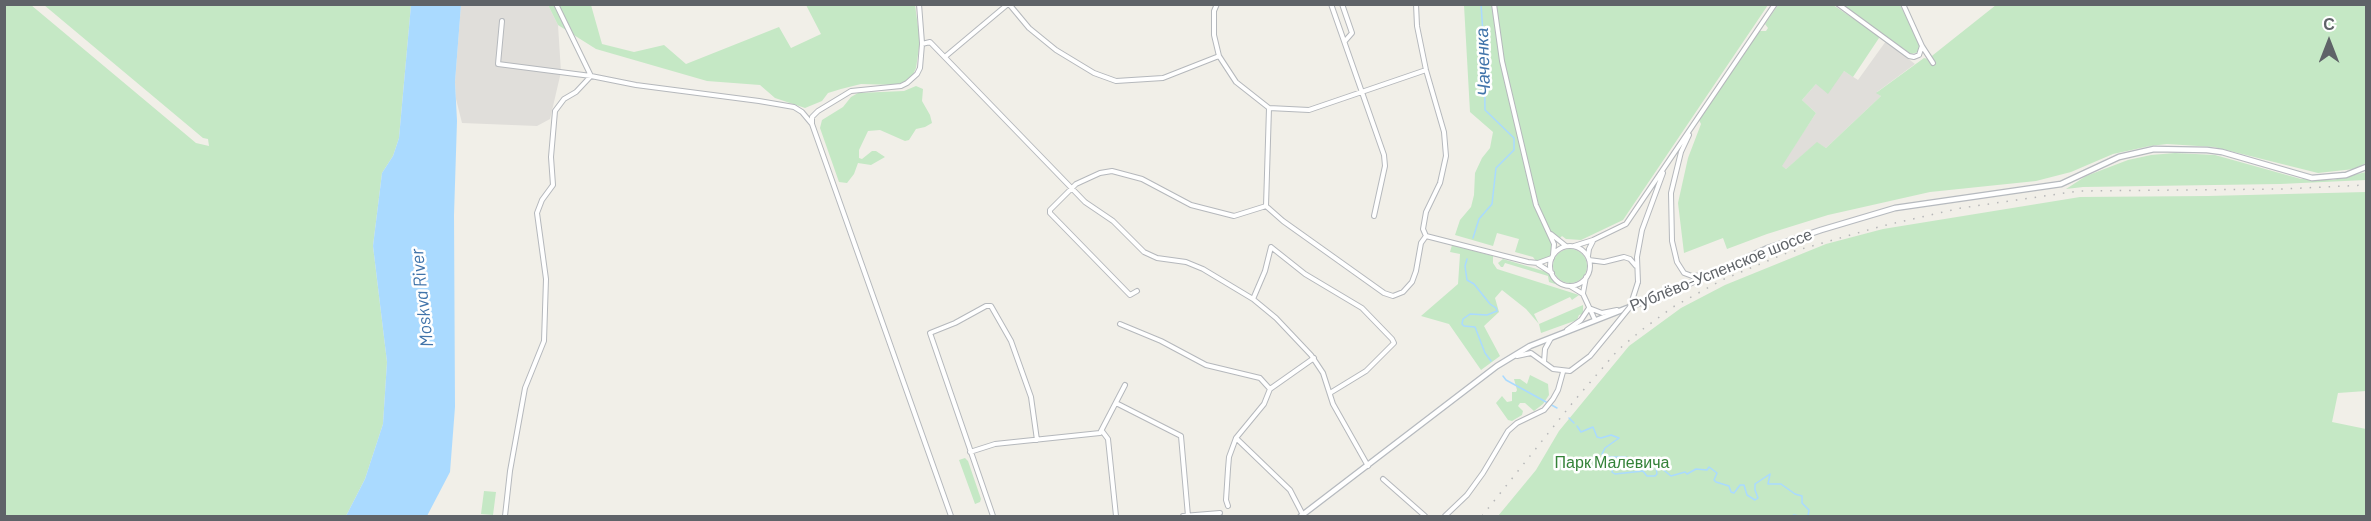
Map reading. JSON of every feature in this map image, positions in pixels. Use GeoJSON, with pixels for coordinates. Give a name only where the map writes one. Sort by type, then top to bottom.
{"type":"FeatureCollection","features":[{"type":"Feature","properties":{"kind":"main road","name":"Рублёво-Успенское шоссе"},"geometry":{"type":"LineString","coordinates":[[1302,516],[1504,360],[1552,336],[1715,273],[1768,248],[1881,211],[2061,184],[2119,157],[2145,150],[2207,150],[2312,178],[2346,175],[2367,167]]}},
{"type":"Feature","properties":{"kind":"street"},"geometry":{"type":"LineString","coordinates":[[556,4],[591,76]]}},
{"type":"Feature","properties":{"kind":"street"},"geometry":{"type":"LineString","coordinates":[[919,4],[922,44],[920,68],[917,74],[901,86],[851,92],[818,111],[812,117],[812,124],[951,516]]}},
{"type":"Feature","properties":{"kind":"street"},"geometry":{"type":"LineString","coordinates":[[946,56],[1009,4],[1029,28],[1056,50],[1094,73],[1116,81],[1163,78],[1220,56]]}},
{"type":"Feature","properties":{"kind":"street"},"geometry":{"type":"LineString","coordinates":[[1217,4],[1214,11],[1214,35],[1220,56],[1236,82],[1269,108],[1309,110],[1426,70]]}},
{"type":"Feature","properties":{"kind":"street"},"geometry":{"type":"LineString","coordinates":[[1330,4],[1384,155],[1386,166],[1374,216]]}},
{"type":"Feature","properties":{"kind":"street"},"geometry":{"type":"LineString","coordinates":[[1342,4],[1352,33],[1345,41]]}},
{"type":"Feature","properties":{"kind":"street"},"geometry":{"type":"LineString","coordinates":[[1416,4],[1417,26],[1426,70],[1444,132],[1446,156],[1440,183],[1426,212],[1423,229],[1426,236]]}},
{"type":"Feature","properties":{"kind":"street"},"geometry":{"type":"LineString","coordinates":[[1494,4],[1503,61],[1536,205],[1554,244],[1552,273]]}},
{"type":"Feature","properties":{"kind":"street"},"geometry":{"type":"LineString","coordinates":[[1538,263],[1553,256],[1566,246],[1593,240],[1626,224],[1775,4]]}},
{"type":"Feature","properties":{"kind":"street"},"geometry":{"type":"LineString","coordinates":[[1838,4],[1909,56],[1919,55],[1922,46]]}},
{"type":"Feature","properties":{"kind":"street"},"geometry":{"type":"LineString","coordinates":[[1904,4],[1922,46],[1933,63]]}},
{"type":"Feature","properties":{"kind":"street"},"geometry":{"type":"LineString","coordinates":[[502,21],[498,64],[794,107],[802,112],[812,124]]}},
{"type":"Feature","properties":{"kind":"street"},"geometry":{"type":"LineString","coordinates":[[922,44],[930,42],[946,56],[1089,205],[1113,221],[1144,252],[1157,258],[1198,267],[1253,299],[1276,318],[1314,358],[1325,377],[1333,404],[1368,467]]}},
{"type":"Feature","properties":{"kind":"street"},"geometry":{"type":"LineString","coordinates":[[505,516],[510,471],[525,388],[544,341],[546,279],[537,213],[542,200],[553,185],[551,157],[555,111],[564,99],[576,92],[591,76]]}},
{"type":"Feature","properties":{"kind":"street"},"geometry":{"type":"LineString","coordinates":[[1266,206],[1269,108]]}},
{"type":"Feature","properties":{"kind":"street"},"geometry":{"type":"LineString","coordinates":[[1695,123],[1681,152],[1671,193],[1672,241],[1677,262],[1684,273],[1692,276],[1715,273]]}},
{"type":"Feature","properties":{"kind":"street"},"geometry":{"type":"LineString","coordinates":[[1504,360],[1532,353],[1553,369],[1563,372],[1578,367],[1590,356],[1630,307],[1638,282],[1637,257],[1642,230],[1665,167]]}},
{"type":"Feature","properties":{"kind":"street"},"geometry":{"type":"LineString","coordinates":[[1137,291],[1130,295],[1050,213],[1050,210],[1071,187],[1100,173],[1112,171],[1142,179],[1191,205],[1234,216],[1266,206]]}},
{"type":"Feature","properties":{"kind":"street"},"geometry":{"type":"LineString","coordinates":[[1266,206],[1283,221],[1384,293],[1393,296],[1403,292],[1412,282],[1421,243],[1426,236]]}},
{"type":"Feature","properties":{"kind":"street"},"geometry":{"type":"LineString","coordinates":[[1548,232],[1566,246]]}},
{"type":"Feature","properties":{"kind":"street"},"geometry":{"type":"LineString","coordinates":[[1426,236],[1512,259],[1538,263],[1552,273],[1556,280],[1576,288],[1583,294],[1595,320]]}},
{"type":"Feature","properties":{"kind":"street"},"geometry":{"type":"LineString","coordinates":[[1583,294],[1589,249],[1593,240]]}},
{"type":"Feature","properties":{"kind":"street"},"geometry":{"type":"LineString","coordinates":[[1574,246],[1584,251],[1588,259]]}},
{"type":"Feature","properties":{"kind":"street"},"geometry":{"type":"LineString","coordinates":[[1253,299],[1265,271],[1271,247],[1305,274],[1362,308],[1392,339],[1394,343],[1366,371],[1329,394]]}},
{"type":"Feature","properties":{"kind":"street"},"geometry":{"type":"LineString","coordinates":[[1566,285],[1578,284],[1604,262],[1624,257],[1633,261],[1637,269]]}},
{"type":"Feature","properties":{"kind":"street"},"geometry":{"type":"LineString","coordinates":[[1588,259],[1604,262]]}},
{"type":"Feature","properties":{"kind":"street"},"geometry":{"type":"LineString","coordinates":[[993,516],[930,333],[955,323],[988,305],[992,308],[1013,345],[1032,401],[1037,440]]}},
{"type":"Feature","properties":{"kind":"street"},"geometry":{"type":"LineString","coordinates":[[1589,307],[1602,313],[1626,308]]}},
{"type":"Feature","properties":{"kind":"street"},"geometry":{"type":"LineString","coordinates":[[1565,331],[1581,320],[1589,307]]}},
{"type":"Feature","properties":{"kind":"street"},"geometry":{"type":"LineString","coordinates":[[1120,324],[1161,341],[1206,365],[1260,378],[1270,388]]}},
{"type":"Feature","properties":{"kind":"street"},"geometry":{"type":"LineString","coordinates":[[1545,362],[1545,349],[1552,336]]}},
{"type":"Feature","properties":{"kind":"street"},"geometry":{"type":"LineString","coordinates":[[1228,506],[1226,500],[1228,470],[1236,438],[1264,404],[1270,388],[1314,358]]}},
{"type":"Feature","properties":{"kind":"street"},"geometry":{"type":"LineString","coordinates":[[1445,516],[1467,495],[1508,431],[1517,423],[1544,410],[1558,390],[1563,372]]}},
{"type":"Feature","properties":{"kind":"street"},"geometry":{"type":"LineString","coordinates":[[970,452],[995,444],[1097,434],[1102,431],[1125,385]]}},
{"type":"Feature","properties":{"kind":"street"},"geometry":{"type":"LineString","coordinates":[[1116,403],[1181,436],[1188,516]]}},
{"type":"Feature","properties":{"kind":"street"},"geometry":{"type":"LineString","coordinates":[[1102,431],[1108,440],[1116,516]]}},
{"type":"Feature","properties":{"kind":"street"},"geometry":{"type":"LineString","coordinates":[[1236,438],[1290,490],[1302,516]]}},
{"type":"Feature","properties":{"kind":"street"},"geometry":{"type":"LineString","coordinates":[[1383,479],[1425,516]]}},
{"type":"Feature","properties":{"kind":"street"},"geometry":{"type":"LineString","coordinates":[[1183,516],[1220,513]]}},
{"type":"Feature","properties":{"kind":"shaded area"},"geometry":{"type":"Polygon","coordinates":[[[461,5],[548,5],[558,25],[561,72],[550,119],[537,126],[462,123],[456,99],[455,82],[461,5]]]}},
{"type":"Feature","properties":{"kind":"shaded area"},"geometry":{"type":"Polygon","coordinates":[[[1886,41],[1915,64],[1877,92],[1881,96],[1826,148],[1817,143],[1786,169],[1781,166],[1816,113],[1802,100],[1816,84],[1844,71],[1858,80],[1886,41]]]}},
{"type":"Feature","properties":{"kind":"green space"},"geometry":{"type":"Polygon","coordinates":[[[4,5],[31,5],[196,143],[209,146],[208,139],[203,138],[44,5],[411,5],[399,138],[393,156],[382,173],[373,246],[387,362],[383,424],[365,479],[346,516],[5,516],[4,5]]]}},
{"type":"Feature","properties":{"kind":"green space"},"geometry":{"type":"Polygon","coordinates":[[[548,5],[591,5],[602,44],[634,52],[664,45],[686,64],[779,27],[791,48],[821,34],[806,5],[915,5],[920,41],[916,68],[912,77],[906,81],[896,85],[861,84],[841,89],[828,93],[822,101],[805,108],[775,98],[760,85],[707,81],[596,49],[558,25],[548,5]]]}},
{"type":"Feature","properties":{"kind":"green space"},"geometry":{"type":"Polygon","coordinates":[[[1464,5],[1768,5],[1623,220],[1581,240],[1566,239],[1562,236],[1553,245],[1551,257],[1536,261],[1533,257],[1515,252],[1519,239],[1497,233],[1493,246],[1455,235],[1460,220],[1471,207],[1475,173],[1490,148],[1493,132],[1470,112],[1464,5]]]}},
{"type":"Feature","properties":{"kind":"green space"},"geometry":{"type":"Polygon","coordinates":[[[1778,5],[1833,5],[1878,35],[1879,38],[1853,77],[1844,71],[1828,94],[1816,84],[1802,100],[1816,113],[1782,166],[1786,169],[1817,142],[1826,148],[1881,96],[1876,93],[1924,58],[1928,59],[1996,5],[2366,5],[2366,163],[2354,169],[2318,173],[2214,147],[2167,144],[2150,146],[2113,154],[2071,172],[2036,181],[1930,192],[1828,215],[1727,249],[1723,238],[1684,253],[1678,203],[1688,158],[1701,124],[1699,120],[1759,31],[1766,31],[1768,28],[1765,24],[1778,5]]]}},
{"type":"Feature","properties":{"kind":"green space"},"geometry":{"type":"Polygon","coordinates":[[[1841,5],[1900,5],[1915,34],[1920,48],[1919,52],[1911,54],[1841,5]]]}},
{"type":"Feature","properties":{"kind":"green space"},"geometry":{"type":"Polygon","coordinates":[[[916,86],[923,89],[922,101],[932,123],[916,129],[909,140],[905,141],[880,130],[868,131],[859,150],[859,158],[862,159],[872,151],[885,157],[871,165],[858,163],[847,183],[839,182],[820,128],[822,120],[843,107],[851,97],[858,93],[904,91],[916,86]]]}},
{"type":"Feature","properties":{"kind":"green space"},"geometry":{"type":"Polygon","coordinates":[[[2175,153],[2215,155],[2301,179],[2333,180],[2366,172],[2366,180],[2066,189],[2086,176],[2128,160],[2175,153]]]}},
{"type":"Feature","properties":{"kind":"green space","name":"Парк Малевича"},"geometry":{"type":"Polygon","coordinates":[[[2366,192],[2366,391],[2338,393],[2332,422],[2366,429],[2366,516],[1498,516],[1536,470],[1559,431],[1629,346],[1681,308],[1725,285],[1826,244],[1883,229],[2080,197],[2366,192]]]}},
{"type":"Feature","properties":{"kind":"green space"},"geometry":{"type":"Polygon","coordinates":[[[1452,245],[1493,256],[1493,263],[1497,269],[1579,295],[1572,300],[1570,297],[1534,314],[1539,324],[1526,309],[1502,290],[1495,298],[1499,312],[1484,326],[1500,356],[1481,370],[1449,324],[1421,316],[1458,284],[1460,254],[1450,252],[1452,245]]]}},
{"type":"Feature","properties":{"kind":"green space"},"geometry":{"type":"Polygon","coordinates":[[[1570,249],[1582,254],[1587,266],[1582,278],[1570,283],[1558,278],[1553,266],[1558,254],[1570,249]]]}},
{"type":"Feature","properties":{"kind":"green space"},"geometry":{"type":"Polygon","coordinates":[[[1503,259],[1547,272],[1561,286],[1549,282],[1548,276],[1505,263],[1501,267],[1498,263],[1503,259]]]}},
{"type":"Feature","properties":{"kind":"green space"},"geometry":{"type":"Polygon","coordinates":[[[1583,305],[1583,314],[1579,315],[1577,320],[1541,333],[1539,324],[1583,305]]]}},
{"type":"Feature","properties":{"kind":"green space"},"geometry":{"type":"Polygon","coordinates":[[[1530,375],[1548,384],[1549,395],[1534,411],[1525,403],[1520,403],[1518,406],[1523,411],[1522,415],[1512,421],[1508,420],[1496,403],[1502,396],[1507,402],[1512,401],[1512,392],[1517,390],[1514,379],[1520,379],[1527,384],[1530,375]]]}},
{"type":"Feature","properties":{"kind":"green space"},"geometry":{"type":"Polygon","coordinates":[[[965,458],[981,499],[975,504],[959,460],[965,458]]]}},
{"type":"Feature","properties":{"kind":"green space"},"geometry":{"type":"Polygon","coordinates":[[[484,491],[496,492],[493,515],[481,514],[484,491]]]}},
{"type":"Feature","properties":{"kind":"water","name":"Moskva River"},"geometry":{"type":"Polygon","coordinates":[[[411,5],[461,5],[455,82],[457,121],[454,215],[455,407],[450,472],[427,516],[346,516],[365,479],[383,424],[387,362],[373,246],[382,173],[393,156],[399,138],[411,5]]]}},
{"type":"Feature","properties":{"kind":"waterway","name":"Чаченка"},"geometry":{"type":"LineString","coordinates":[[1473,238],[1479,219],[1492,204],[1496,168],[1514,150],[1514,138],[1485,110],[1481,4]]}},
{"type":"Feature","properties":{"kind":"waterway","name":"Чаченка"},"geometry":{"type":"LineString","coordinates":[[1467,259],[1465,266],[1467,280],[1474,284],[1497,311],[1487,315],[1470,314],[1463,319],[1462,324],[1475,327],[1485,353],[1491,361]]}},
{"type":"Feature","properties":{"kind":"waterway","name":"Чаченка"},"geometry":{"type":"LineString","coordinates":[[1503,376],[1506,380],[1557,408]]}},
{"type":"Feature","properties":{"kind":"waterway","name":"Чаченка"},"geometry":{"type":"LineString","coordinates":[[1569,418],[1574,423]]}},
{"type":"Feature","properties":{"kind":"waterway","name":"Чаченка"},"geometry":{"type":"LineString","coordinates":[[1577,426],[1581,432],[1593,427],[1597,437],[1611,435],[1619,438],[1605,448],[1602,454],[1604,457],[1629,459],[1627,462],[1613,465],[1612,472],[1615,474],[1643,471],[1647,476],[1655,476],[1656,467],[1660,467],[1671,476],[1685,472],[1687,474],[1696,469],[1707,470],[1709,467],[1717,473],[1714,480],[1716,482],[1729,486],[1731,492],[1734,493],[1740,485],[1744,485],[1747,495],[1755,500],[1758,498],[1755,484],[1770,474],[1768,484],[1781,484],[1802,496],[1802,503],[1809,510],[1808,516]]}},
{"type":"Feature","properties":{"kind":"waterway","name":"Чаченка"},"geometry":{"type":"LineString","coordinates":[[1792,516],[1799,516]]}},
{"type":"Feature","properties":{"kind":"railway"},"geometry":{"type":"LineString","coordinates":[[1482,516],[1618,350],[1673,307],[1722,280],[1784,254],[1882,226],[1961,208],[2079,191],[2282,189],[2366,185]]}}]}
